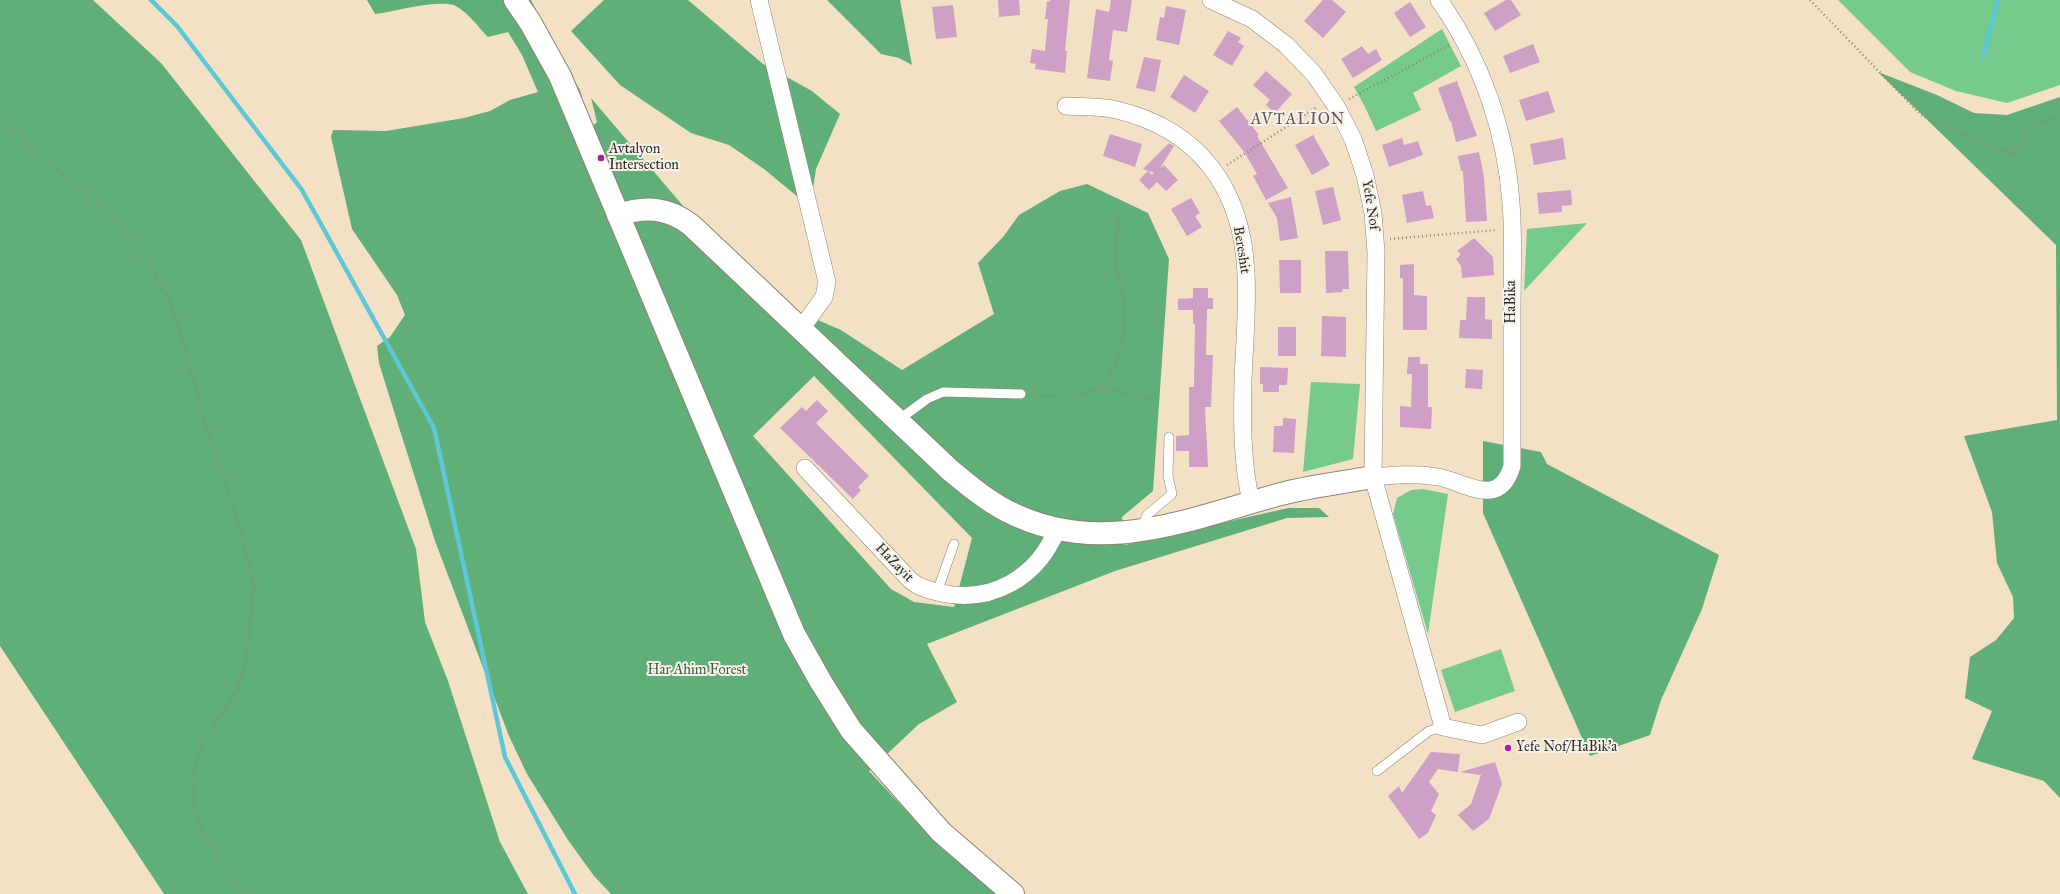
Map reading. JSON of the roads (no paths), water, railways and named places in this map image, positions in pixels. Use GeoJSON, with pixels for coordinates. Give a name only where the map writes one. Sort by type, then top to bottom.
{"type":"FeatureCollection","features":[{"type":"Feature","properties":{"kind":"main road"},"geometry":{"type":"LineString","coordinates":[[515,0],[534,29],[560,76],[794,634],[821,682],[851,730],[941,832],[1013,894]]}},
{"type":"Feature","properties":{"kind":"main road"},"geometry":{"type":"LineString","coordinates":[[618,215],[635,210],[653,208],[672,213],[691,225],[950,470],[978,493],[1007,511],[1036,523],[1056,529],[1094,534],[1140,531],[1185,521],[1303,488],[1373,477]]}},
{"type":"Feature","properties":{"kind":"street"},"geometry":{"type":"LineString","coordinates":[[759,0],[827,282],[824,297],[801,329]]}},
{"type":"Feature","properties":{"kind":"street","name":"Yefe Nof"},"geometry":{"type":"LineString","coordinates":[[1212,0],[1252,19],[1286,45],[1314,74],[1334,102],[1353,140],[1365,175],[1373,213],[1377,292],[1373,477],[1443,727]]}},
{"type":"Feature","properties":{"kind":"street","name":"HaBika"},"geometry":{"type":"LineString","coordinates":[[1373,477],[1426,475],[1447,479],[1481,491],[1495,488],[1506,480],[1512,466],[1513,228],[1508,174],[1502,140],[1487,92],[1463,38],[1439,0]]}},
{"type":"Feature","properties":{"kind":"street","name":"Bereshit"},"geometry":{"type":"LineString","coordinates":[[1066,106],[1116,110],[1156,122],[1189,142],[1216,173],[1230,200],[1241,235],[1246,272],[1242,432],[1246,479],[1251,502]]}},
{"type":"Feature","properties":{"kind":"street","name":"HaZayit"},"geometry":{"type":"LineString","coordinates":[[804,468],[912,582],[924,589],[950,595],[973,595],[994,590],[1013,582],[1028,572],[1041,559],[1051,544],[1056,529]]}},
{"type":"Feature","properties":{"kind":"street"},"geometry":{"type":"LineString","coordinates":[[1443,727],[1482,735],[1518,722]]}},
{"type":"Feature","properties":{"kind":"lane"},"geometry":{"type":"LineString","coordinates":[[897,421],[927,399],[943,392],[1021,394]]}},
{"type":"Feature","properties":{"kind":"lane"},"geometry":{"type":"LineString","coordinates":[[1140,531],[1147,515],[1172,494],[1168,476],[1169,437]]}},
{"type":"Feature","properties":{"kind":"lane"},"geometry":{"type":"LineString","coordinates":[[937,592],[954,544]]}},
{"type":"Feature","properties":{"kind":"lane"},"geometry":{"type":"LineString","coordinates":[[1377,771],[1430,731],[1443,727]]}},
{"type":"Feature","properties":{"kind":"waterway"},"geometry":{"type":"LineString","coordinates":[[151,0],[177,26],[302,190],[434,428],[505,757],[575,894]]}},
{"type":"Feature","properties":{"kind":"waterway"},"geometry":{"type":"LineString","coordinates":[[1983,56],[1998,0]]}},
{"type":"Feature","properties":{"kind":"place","name":"Avtalyon Intersection"},"geometry":{"type":"Point","coordinates":[601,158]}},
{"type":"Feature","properties":{"kind":"place","name":"Yefe Nof/HaBik'a"},"geometry":{"type":"Point","coordinates":[1508,748]}},
{"type":"Feature","properties":{"kind":"district","name":"AVTALION"},"geometry":{"type":"Point","coordinates":[1298,120]}},
{"type":"Feature","properties":{"kind":"park label","name":"Har Ahim Forest"},"geometry":{"type":"Point","coordinates":[697,671]}}]}
